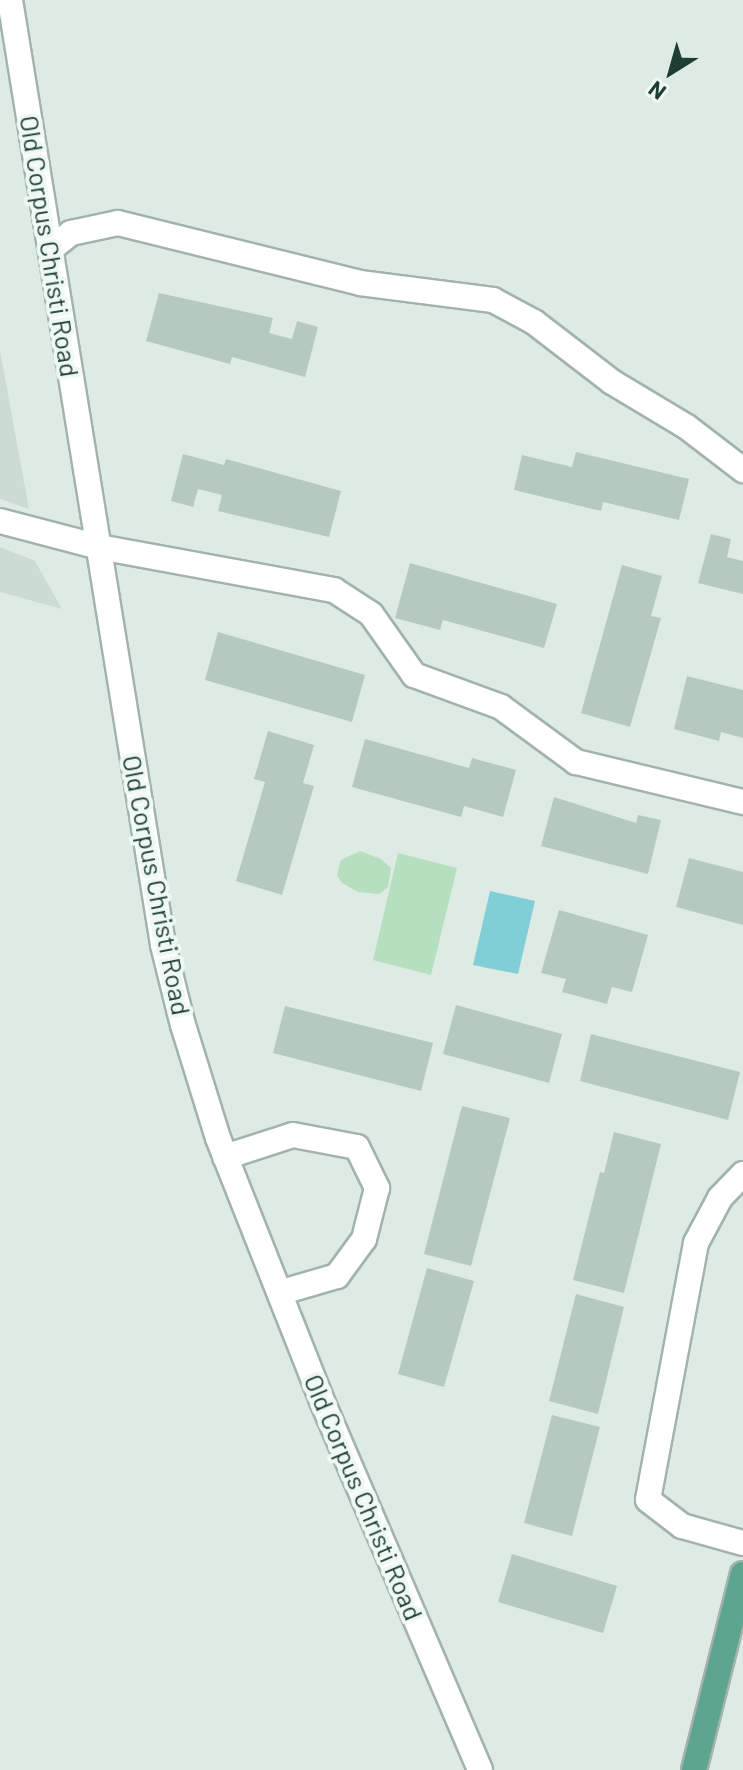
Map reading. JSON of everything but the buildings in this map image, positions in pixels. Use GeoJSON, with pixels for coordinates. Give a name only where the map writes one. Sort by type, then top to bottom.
{"type":"FeatureCollection","features":[{"type":"Feature","properties":{"kind":"main road"},"geometry":{"type":"LineString","coordinates":[[694,1770],[743,1574]]}},
{"type":"Feature","properties":{"kind":"street","name":"Old Corpus Christi Road"},"geometry":{"type":"LineString","coordinates":[[10,0],[163,945],[202,1091],[225,1157],[480,1770]]}},
{"type":"Feature","properties":{"kind":"street"},"geometry":{"type":"LineString","coordinates":[[51,249],[71,233],[118,223],[360,283],[493,300],[534,322],[612,382],[687,427],[743,470]]}},
{"type":"Feature","properties":{"kind":"street"},"geometry":{"type":"LineString","coordinates":[[0,521],[99,547],[334,590],[371,614],[414,675],[501,707],[576,762],[743,802]]}},
{"type":"Feature","properties":{"kind":"street"},"geometry":{"type":"LineString","coordinates":[[225,1157],[293,1135],[357,1147],[377,1188],[364,1239],[337,1276],[279,1293]]}},
{"type":"Feature","properties":{"kind":"street"},"geometry":{"type":"LineString","coordinates":[[743,1174],[720,1198],[696,1243],[648,1500],[682,1526],[743,1543]]}},
{"type":"Feature","properties":{"kind":"shaded area"},"geometry":{"type":"Polygon","coordinates":[[[0,351],[29,509],[0,499],[0,351]]]}},
{"type":"Feature","properties":{"kind":"shaded area"},"geometry":{"type":"Polygon","coordinates":[[[0,547],[35,561],[62,609],[0,592],[0,547]]]}},
{"type":"Feature","properties":{"kind":"green space"},"geometry":{"type":"Polygon","coordinates":[[[360,851],[381,859],[391,868],[388,887],[379,894],[358,892],[342,883],[337,875],[341,860],[360,851]]]}},
{"type":"Feature","properties":{"kind":"green space"},"geometry":{"type":"Polygon","coordinates":[[[398,853],[457,868],[431,975],[373,960],[398,853]]]}},
{"type":"Feature","properties":{"kind":"water"},"geometry":{"type":"Polygon","coordinates":[[[490,891],[535,901],[518,974],[473,965],[490,891]]]}}]}
